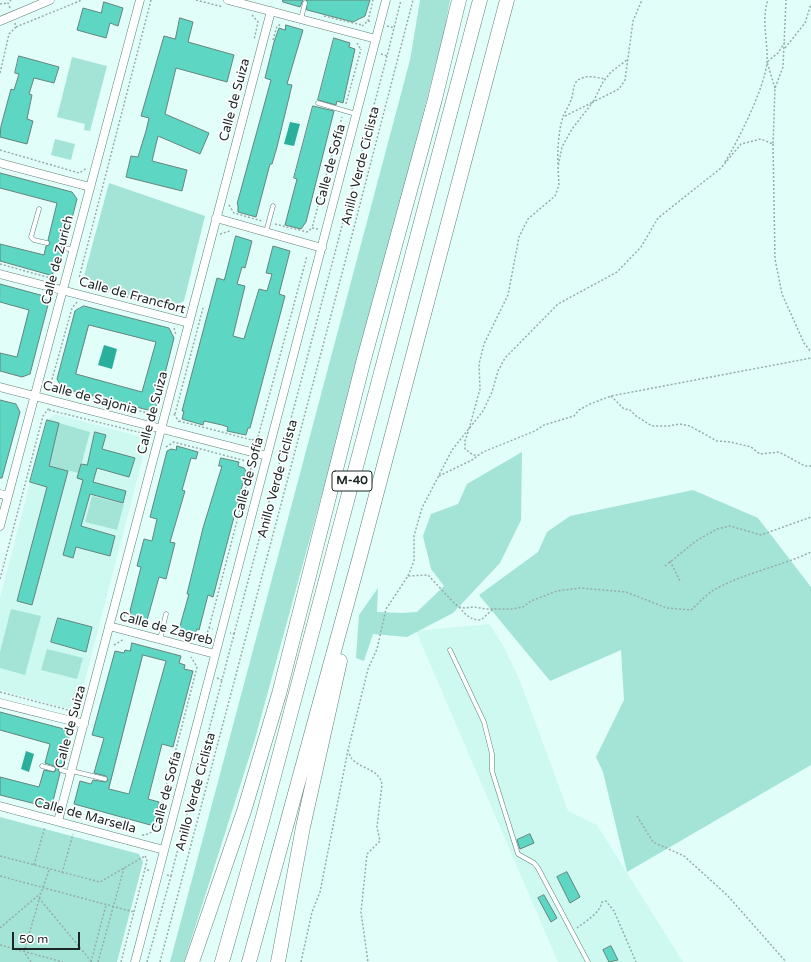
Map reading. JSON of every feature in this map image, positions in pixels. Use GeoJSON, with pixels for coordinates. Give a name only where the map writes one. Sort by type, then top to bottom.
{"type":"FeatureCollection","features":[{"type":"Feature","properties":{"kind":"highway"},"geometry":{"type":"LineString","coordinates":[[192,962],[244,811],[279,694],[378,306],[435,99],[459,0]]}},
{"type":"Feature","properties":{"kind":"highway","name":"M-40"},"geometry":{"type":"LineString","coordinates":[[222,962],[263,817],[480,0]]}},
{"type":"Feature","properties":{"kind":"highway","name":"M-40"},"geometry":{"type":"LineString","coordinates":[[250,962],[478,115],[506,0]]}},
{"type":"Feature","properties":{"kind":"highway"},"geometry":{"type":"LineString","coordinates":[[352,481],[378,306]]}},
{"type":"Feature","properties":{"kind":"highway"},"geometry":{"type":"LineString","coordinates":[[278,962],[303,827],[331,707],[360,556]]}},
{"type":"Feature","properties":{"kind":"street"},"geometry":{"type":"LineString","coordinates":[[0,21],[50,0]]}},
{"type":"Feature","properties":{"kind":"street","name":"Calle de Zurich"},"geometry":{"type":"LineString","coordinates":[[0,526],[4,495],[35,396],[140,0]]}},
{"type":"Feature","properties":{"kind":"street","name":"Calle de Sofía"},"geometry":{"type":"LineString","coordinates":[[135,962],[386,0]]}},
{"type":"Feature","properties":{"kind":"street"},"geometry":{"type":"LineString","coordinates":[[226,4],[271,11],[376,39]]}},
{"type":"Feature","properties":{"kind":"street","name":"Calle de Suiza"},"geometry":{"type":"LineString","coordinates":[[58,821],[271,11]]}},
{"type":"Feature","properties":{"kind":"street"},"geometry":{"type":"LineString","coordinates":[[0,163],[90,187]]}},
{"type":"Feature","properties":{"kind":"street"},"geometry":{"type":"LineString","coordinates":[[216,218],[322,248]]}},
{"type":"Feature","properties":{"kind":"street","name":"Calle de Francfort"},"geometry":{"type":"LineString","coordinates":[[0,274],[189,323]]}},
{"type":"Feature","properties":{"kind":"street","name":"Calle de Sajonia"},"geometry":{"type":"LineString","coordinates":[[0,387],[267,456]]}},
{"type":"Feature","properties":{"kind":"street","name":"Calle de Zagreb"},"geometry":{"type":"LineString","coordinates":[[110,626],[215,654]]}},
{"type":"Feature","properties":{"kind":"street"},"geometry":{"type":"LineString","coordinates":[[0,703],[84,724]]}},
{"type":"Feature","properties":{"kind":"street","name":"Calle de Marsella"},"geometry":{"type":"LineString","coordinates":[[0,806],[164,850]]}},
{"type":"Feature","properties":{"kind":"lane"},"geometry":{"type":"LineString","coordinates":[[302,19],[305,3]]}},
{"type":"Feature","properties":{"kind":"lane"},"geometry":{"type":"LineString","coordinates":[[318,103],[357,114]]}},
{"type":"Feature","properties":{"kind":"lane"},"geometry":{"type":"LineString","coordinates":[[266,232],[273,206]]}},
{"type":"Feature","properties":{"kind":"lane"},"geometry":{"type":"LineString","coordinates":[[39,209],[31,237],[34,240],[47,243]]}},
{"type":"Feature","properties":{"kind":"lane"},"geometry":{"type":"LineString","coordinates":[[64,248],[74,250]]}},
{"type":"Feature","properties":{"kind":"lane"},"geometry":{"type":"LineString","coordinates":[[160,640],[166,614]]}},
{"type":"Feature","properties":{"kind":"lane"},"geometry":{"type":"LineString","coordinates":[[450,650],[484,722],[492,754],[492,771],[518,854],[534,863],[538,868],[588,962]]}},
{"type":"Feature","properties":{"kind":"lane"},"geometry":{"type":"LineString","coordinates":[[42,766],[53,768]]}},
{"type":"Feature","properties":{"kind":"lane"},"geometry":{"type":"LineString","coordinates":[[61,770],[105,779]]}},
{"type":"Feature","properties":{"kind":"path"},"geometry":{"type":"LineString","coordinates":[[0,73],[9,34],[16,28],[82,0]]}},
{"type":"Feature","properties":{"kind":"path"},"geometry":{"type":"LineString","coordinates":[[151,0],[79,278],[82,284],[163,306]]}},
{"type":"Feature","properties":{"kind":"path"},"geometry":{"type":"LineString","coordinates":[[196,0],[226,4]]}},
{"type":"Feature","properties":{"kind":"path"},"geometry":{"type":"LineString","coordinates":[[368,21],[373,0]]}},
{"type":"Feature","properties":{"kind":"path"},"geometry":{"type":"LineString","coordinates":[[395,28],[401,0]]}},
{"type":"Feature","properties":{"kind":"path","name":"Anillo Verde Ciclista"},"geometry":{"type":"LineString","coordinates":[[160,962],[413,0]]}},
{"type":"Feature","properties":{"kind":"path"},"geometry":{"type":"LineString","coordinates":[[563,118],[619,89],[625,80],[633,21],[642,0]]}},
{"type":"Feature","properties":{"kind":"path"},"geometry":{"type":"LineString","coordinates":[[768,0],[764,11],[767,62],[775,88]]}},
{"type":"Feature","properties":{"kind":"path"},"geometry":{"type":"LineString","coordinates":[[786,0],[783,67],[775,88],[772,144],[775,260],[782,294],[804,343],[811,352]]}},
{"type":"Feature","properties":{"kind":"path"},"geometry":{"type":"LineString","coordinates":[[0,4],[8,3]]}},
{"type":"Feature","properties":{"kind":"path"},"geometry":{"type":"LineString","coordinates":[[784,48],[805,23],[811,4]]}},
{"type":"Feature","properties":{"kind":"path"},"geometry":{"type":"LineString","coordinates":[[251,15],[258,22],[252,44]]}},
{"type":"Feature","properties":{"kind":"path"},"geometry":{"type":"LineString","coordinates":[[12,16],[16,28]]}},
{"type":"Feature","properties":{"kind":"path"},"geometry":{"type":"LineString","coordinates":[[273,41],[277,26],[283,23]]}},
{"type":"Feature","properties":{"kind":"path"},"geometry":{"type":"LineString","coordinates":[[721,168],[739,140],[760,86],[767,62],[778,53],[785,42]]}},
{"type":"Feature","properties":{"kind":"path"},"geometry":{"type":"LineString","coordinates":[[220,203],[229,205],[234,214],[307,232],[312,228],[361,49]]}},
{"type":"Feature","properties":{"kind":"path"},"geometry":{"type":"LineString","coordinates":[[234,634],[386,56]]}},
{"type":"Feature","properties":{"kind":"path"},"geometry":{"type":"LineString","coordinates":[[558,167],[562,147],[572,129],[593,102],[611,72],[628,59]]}},
{"type":"Feature","properties":{"kind":"path"},"geometry":{"type":"LineString","coordinates":[[478,455],[473,456],[465,449],[465,441],[480,390],[479,364],[484,344],[508,295],[519,237],[528,219],[555,196],[559,185],[557,151],[563,118],[571,100],[573,88],[577,81],[589,76],[606,79]]}},
{"type":"Feature","properties":{"kind":"path"},"geometry":{"type":"LineString","coordinates":[[301,962],[305,950],[312,912],[321,886],[348,750],[368,669],[377,649],[386,609],[408,576],[414,561],[414,536],[422,508],[452,450],[483,411],[492,392],[498,371],[505,358],[558,304],[616,272],[641,247],[658,218],[721,168],[741,144],[761,139],[772,144]]}},
{"type":"Feature","properties":{"kind":"path"},"geometry":{"type":"LineString","coordinates":[[0,150],[79,173],[87,168],[106,174]]}},
{"type":"Feature","properties":{"kind":"path"},"geometry":{"type":"LineString","coordinates":[[312,228],[340,235]]}},
{"type":"Feature","properties":{"kind":"path"},"geometry":{"type":"LineString","coordinates":[[213,232],[222,234],[229,231],[237,233]]}},
{"type":"Feature","properties":{"kind":"path"},"geometry":{"type":"LineString","coordinates":[[304,251],[307,256],[319,259]]}},
{"type":"Feature","properties":{"kind":"path"},"geometry":{"type":"LineString","coordinates":[[258,437],[307,256]]}},
{"type":"Feature","properties":{"kind":"path"},"geometry":{"type":"LineString","coordinates":[[0,579],[43,416],[49,410],[54,388],[52,384],[72,308],[77,302]]}},
{"type":"Feature","properties":{"kind":"path"},"geometry":{"type":"LineString","coordinates":[[175,414],[204,302]]}},
{"type":"Feature","properties":{"kind":"path"},"geometry":{"type":"LineString","coordinates":[[174,342],[176,334],[174,328],[178,310],[185,305]]}},
{"type":"Feature","properties":{"kind":"path"},"geometry":{"type":"LineString","coordinates":[[170,308],[178,310]]}},
{"type":"Feature","properties":{"kind":"path"},"geometry":{"type":"LineString","coordinates":[[439,476],[478,455],[535,431],[544,425],[574,416],[579,410],[590,404],[611,396],[811,358]]}},
{"type":"Feature","properties":{"kind":"path"},"geometry":{"type":"LineString","coordinates":[[54,388],[151,414]]}},
{"type":"Feature","properties":{"kind":"path"},"geometry":{"type":"LineString","coordinates":[[611,396],[624,409],[630,410],[636,416],[652,426],[680,424],[690,426],[717,441],[731,442],[751,447],[760,454],[779,452],[805,466],[811,466]]}},
{"type":"Feature","properties":{"kind":"path"},"geometry":{"type":"LineString","coordinates":[[49,410],[146,434]]}},
{"type":"Feature","properties":{"kind":"path"},"geometry":{"type":"LineString","coordinates":[[147,447],[148,440],[146,434],[151,414],[156,411]]}},
{"type":"Feature","properties":{"kind":"path"},"geometry":{"type":"LineString","coordinates":[[179,421],[252,440]]}},
{"type":"Feature","properties":{"kind":"path"},"geometry":{"type":"LineString","coordinates":[[164,452],[167,445],[174,442],[246,461]]}},
{"type":"Feature","properties":{"kind":"path"},"geometry":{"type":"LineString","coordinates":[[208,628],[250,475]]}},
{"type":"Feature","properties":{"kind":"path"},"geometry":{"type":"LineString","coordinates":[[665,566],[696,541],[716,529],[730,526],[761,535],[811,517]]}},
{"type":"Feature","properties":{"kind":"path"},"geometry":{"type":"LineString","coordinates":[[459,607],[493,609],[523,607],[531,601],[557,591],[580,588],[626,592],[667,608],[691,610],[711,592],[744,576],[799,558],[811,552]]}},
{"type":"Feature","properties":{"kind":"path"},"geometry":{"type":"LineString","coordinates":[[670,561],[680,581]]}},
{"type":"Feature","properties":{"kind":"path"},"geometry":{"type":"LineString","coordinates":[[408,576],[428,575],[467,617],[474,620],[481,620],[493,609]]}},
{"type":"Feature","properties":{"kind":"path"},"geometry":{"type":"LineString","coordinates":[[122,611],[126,621],[133,623]]}},
{"type":"Feature","properties":{"kind":"path"},"geometry":{"type":"LineString","coordinates":[[112,652],[114,644],[124,639],[129,640]]}},
{"type":"Feature","properties":{"kind":"path"},"geometry":{"type":"LineString","coordinates":[[141,835],[148,835],[155,830],[157,823],[197,667],[190,656]]}},
{"type":"Feature","properties":{"kind":"path"},"geometry":{"type":"LineString","coordinates":[[157,823],[183,829],[222,680]]}},
{"type":"Feature","properties":{"kind":"path"},"geometry":{"type":"LineString","coordinates":[[0,692],[72,712],[79,707]]}},
{"type":"Feature","properties":{"kind":"path"},"geometry":{"type":"LineString","coordinates":[[348,750],[352,759],[373,771],[381,780],[382,784],[377,827],[380,841],[367,854],[361,912],[368,962]]}},
{"type":"Feature","properties":{"kind":"path"},"geometry":{"type":"LineString","coordinates":[[65,796],[74,798],[71,808],[75,816],[82,818]]}},
{"type":"Feature","properties":{"kind":"path"},"geometry":{"type":"LineString","coordinates":[[638,816],[653,842],[684,856],[727,895],[786,962]]}},
{"type":"Feature","properties":{"kind":"path"},"geometry":{"type":"LineString","coordinates":[[34,865],[45,825]]}},
{"type":"Feature","properties":{"kind":"path"},"geometry":{"type":"LineString","coordinates":[[62,873],[73,833]]}},
{"type":"Feature","properties":{"kind":"path"},"geometry":{"type":"LineString","coordinates":[[0,856],[100,882],[145,856]]}},
{"type":"Feature","properties":{"kind":"path"},"geometry":{"type":"LineString","coordinates":[[98,962],[124,868]]}},
{"type":"Feature","properties":{"kind":"path"},"geometry":{"type":"LineString","coordinates":[[24,952],[39,898],[49,869]]}},
{"type":"Feature","properties":{"kind":"path"},"geometry":{"type":"LineString","coordinates":[[121,962],[145,869]]}},
{"type":"Feature","properties":{"kind":"path"},"geometry":{"type":"LineString","coordinates":[[0,876],[134,912]]}},
{"type":"Feature","properties":{"kind":"path"},"geometry":{"type":"LineString","coordinates":[[147,962],[171,876]]}},
{"type":"Feature","properties":{"kind":"path"},"geometry":{"type":"LineString","coordinates":[[0,928],[41,893]]}},
{"type":"Feature","properties":{"kind":"path"},"geometry":{"type":"LineString","coordinates":[[39,898],[91,961]]}},
{"type":"Feature","properties":{"kind":"path"},"geometry":{"type":"LineString","coordinates":[[572,931],[595,914],[602,906],[602,902],[606,901],[614,911],[636,962]]}},
{"type":"Feature","properties":{"kind":"path"},"geometry":{"type":"LineString","coordinates":[[91,961],[106,905]]}},
{"type":"Feature","properties":{"kind":"path"},"geometry":{"type":"LineString","coordinates":[[0,945],[63,962]]}},
{"type":"Feature","properties":{"kind":"path"},"geometry":{"type":"LineString","coordinates":[[24,952],[31,962]]}},
{"type":"Feature","properties":{"kind":"shaded area"},"geometry":{"type":"Polygon","coordinates":[[[420,0],[450,0],[444,33],[368,326],[255,739],[184,962],[170,962],[410,60],[420,0]]]}},
{"type":"Feature","properties":{"kind":"shaded area"},"geometry":{"type":"Polygon","coordinates":[[[72,57],[107,66],[90,131],[84,130],[85,124],[57,117],[72,57]]]}},
{"type":"Feature","properties":{"kind":"shaded area"},"geometry":{"type":"Polygon","coordinates":[[[290,122],[300,124],[294,146],[284,144],[290,122]]]}},
{"type":"Feature","properties":{"kind":"shaded area"},"geometry":{"type":"Polygon","coordinates":[[[55,139],[75,144],[71,160],[51,155],[55,139]]]}},
{"type":"Feature","properties":{"kind":"shaded area"},"geometry":{"type":"Polygon","coordinates":[[[109,183],[205,216],[184,301],[173,307],[89,285],[84,276],[109,183]]]}},
{"type":"Feature","properties":{"kind":"shaded area"},"geometry":{"type":"Polygon","coordinates":[[[104,345],[117,349],[112,369],[98,365],[104,345]]]}},
{"type":"Feature","properties":{"kind":"shaded area"},"geometry":{"type":"Polygon","coordinates":[[[55,414],[142,437],[146,445],[79,703],[70,709],[0,690],[0,598],[46,421],[55,414]]]}},
{"type":"Feature","properties":{"kind":"shaded area"},"geometry":{"type":"Polygon","coordinates":[[[59,423],[90,432],[79,473],[49,466],[59,423]]]}},
{"type":"Feature","properties":{"kind":"shaded area"},"geometry":{"type":"Polygon","coordinates":[[[522,452],[521,520],[500,563],[453,613],[407,637],[373,634],[364,661],[356,658],[359,615],[378,588],[377,612],[402,613],[417,612],[444,586],[431,569],[423,536],[431,514],[458,504],[467,484],[522,452]]]}},
{"type":"Feature","properties":{"kind":"shaded area"},"geometry":{"type":"Polygon","coordinates":[[[693,490],[758,518],[811,587],[811,765],[627,872],[603,772],[596,757],[624,700],[621,650],[550,681],[479,595],[538,552],[547,532],[570,516],[693,490]]]}},
{"type":"Feature","properties":{"kind":"shaded area"},"geometry":{"type":"Polygon","coordinates":[[[92,496],[124,504],[117,530],[85,522],[92,496]]]}},
{"type":"Feature","properties":{"kind":"shaded area"},"geometry":{"type":"Polygon","coordinates":[[[11,609],[41,616],[25,675],[0,668],[0,652],[11,609]]]}},
{"type":"Feature","properties":{"kind":"shaded area"},"geometry":{"type":"Polygon","coordinates":[[[489,624],[503,645],[520,681],[568,811],[597,825],[683,962],[558,962],[416,631],[489,624]]]}},
{"type":"Feature","properties":{"kind":"shaded area"},"geometry":{"type":"Polygon","coordinates":[[[47,649],[83,658],[77,679],[41,670],[47,649]]]}},
{"type":"Feature","properties":{"kind":"shaded area"},"geometry":{"type":"Polygon","coordinates":[[[26,751],[34,754],[29,772],[21,769],[26,751]]]}},
{"type":"Feature","properties":{"kind":"shaded area"},"geometry":{"type":"Polygon","coordinates":[[[0,817],[139,854],[143,862],[117,962],[0,962],[0,817]]]}},
{"type":"Feature","properties":{"kind":"building"},"geometry":{"type":"Polygon","coordinates":[[[283,0],[303,0],[300,7],[283,2],[283,0]]]}},
{"type":"Feature","properties":{"kind":"building"},"geometry":{"type":"Polygon","coordinates":[[[307,0],[370,0],[365,16],[353,22],[307,10],[307,0]]]}},
{"type":"Feature","properties":{"kind":"building"},"geometry":{"type":"Polygon","coordinates":[[[104,2],[123,8],[118,26],[110,23],[106,38],[77,30],[83,8],[101,13],[104,2]]]}},
{"type":"Feature","properties":{"kind":"building"},"geometry":{"type":"Polygon","coordinates":[[[180,18],[193,22],[188,42],[234,55],[227,82],[176,68],[165,114],[209,133],[200,154],[158,136],[152,161],[187,170],[182,191],[126,177],[131,156],[138,157],[146,131],[149,118],[141,116],[164,36],[175,39],[180,18]]]}},
{"type":"Feature","properties":{"kind":"building"},"geometry":{"type":"Polygon","coordinates":[[[286,25],[303,30],[287,84],[292,85],[277,147],[272,164],[270,164],[256,217],[238,212],[237,204],[271,80],[265,78],[274,42],[279,28],[285,30],[286,25]]]}},
{"type":"Feature","properties":{"kind":"building"},"geometry":{"type":"Polygon","coordinates":[[[334,38],[350,43],[349,47],[355,49],[343,103],[337,101],[336,105],[318,100],[334,38]]]}},
{"type":"Feature","properties":{"kind":"building"},"geometry":{"type":"Polygon","coordinates":[[[19,56],[59,67],[54,83],[34,78],[29,94],[32,95],[27,119],[33,121],[27,144],[0,137],[1,126],[11,89],[14,90],[19,74],[15,73],[19,56]]]}},
{"type":"Feature","properties":{"kind":"building"},"geometry":{"type":"Polygon","coordinates":[[[313,106],[334,111],[306,222],[301,229],[285,225],[297,179],[294,178],[313,106]]]}},
{"type":"Feature","properties":{"kind":"building"},"geometry":{"type":"Polygon","coordinates":[[[0,173],[72,192],[77,199],[65,245],[61,247],[63,251],[58,270],[50,275],[0,261],[0,244],[44,255],[46,246],[50,244],[48,240],[57,203],[0,188],[0,173]]]}},
{"type":"Feature","properties":{"kind":"building"},"geometry":{"type":"Polygon","coordinates":[[[236,236],[252,241],[245,268],[242,267],[237,284],[245,286],[233,336],[244,339],[259,289],[267,291],[272,274],[266,273],[273,246],[290,251],[279,294],[285,296],[250,428],[248,428],[246,435],[227,431],[228,427],[222,425],[204,421],[203,425],[182,419],[184,411],[182,411],[217,278],[224,280],[236,236]]]}},
{"type":"Feature","properties":{"kind":"building"},"geometry":{"type":"Polygon","coordinates":[[[0,284],[44,296],[43,299],[49,301],[30,374],[22,377],[0,371],[0,353],[17,357],[29,310],[0,302],[0,284]]]}},
{"type":"Feature","properties":{"kind":"building"},"geometry":{"type":"Polygon","coordinates":[[[84,306],[169,328],[174,338],[157,405],[148,410],[62,388],[57,379],[75,311],[84,306]],[[89,325],[76,374],[142,392],[156,342],[89,325]]]}},
{"type":"Feature","properties":{"kind":"building"},"geometry":{"type":"Polygon","coordinates":[[[0,400],[16,404],[20,412],[2,478],[0,478],[0,400]]]}},
{"type":"Feature","properties":{"kind":"building"},"geometry":{"type":"Polygon","coordinates":[[[47,420],[59,423],[49,466],[68,471],[32,605],[17,601],[47,487],[30,482],[47,420]]]}},
{"type":"Feature","properties":{"kind":"building"},"geometry":{"type":"Polygon","coordinates":[[[95,432],[106,435],[102,449],[135,458],[129,477],[97,468],[93,482],[126,491],[123,503],[90,494],[81,526],[115,536],[110,556],[76,547],[73,558],[63,555],[83,480],[77,478],[81,464],[87,465],[95,432]]]}},
{"type":"Feature","properties":{"kind":"building"},"geometry":{"type":"Polygon","coordinates":[[[177,446],[198,452],[196,459],[191,458],[182,490],[185,491],[170,542],[175,543],[166,579],[159,577],[146,624],[131,620],[132,616],[130,616],[141,567],[137,566],[144,539],[152,541],[157,519],[150,517],[167,451],[171,449],[176,450],[177,446]]]}},
{"type":"Feature","properties":{"kind":"building"},"geometry":{"type":"Polygon","coordinates":[[[221,458],[239,462],[238,466],[244,468],[246,471],[213,597],[208,595],[199,630],[197,629],[193,637],[178,633],[189,594],[187,594],[203,528],[222,466],[219,466],[221,458]]]}},
{"type":"Feature","properties":{"kind":"building"},"geometry":{"type":"Polygon","coordinates":[[[58,618],[92,627],[86,652],[51,642],[58,618]]]}},
{"type":"Feature","properties":{"kind":"building"},"geometry":{"type":"Polygon","coordinates":[[[132,643],[181,656],[179,663],[185,665],[184,669],[193,671],[173,747],[162,744],[148,799],[159,802],[154,826],[74,804],[80,781],[91,784],[93,780],[105,782],[108,780],[106,776],[94,773],[104,738],[92,735],[115,651],[124,653],[125,650],[130,651],[132,643]],[[143,655],[109,789],[129,794],[166,661],[143,655]]]}},
{"type":"Feature","properties":{"kind":"building"},"geometry":{"type":"Polygon","coordinates":[[[0,712],[64,729],[69,737],[62,767],[58,769],[60,773],[53,801],[44,806],[0,795],[0,777],[39,787],[44,770],[54,772],[56,770],[54,766],[45,763],[50,744],[0,730],[0,712]]]}},
{"type":"Feature","properties":{"kind":"building"},"geometry":{"type":"Polygon","coordinates":[[[530,834],[534,843],[520,849],[517,840],[530,834]]]}},
{"type":"Feature","properties":{"kind":"building"},"geometry":{"type":"Polygon","coordinates":[[[567,872],[580,897],[570,903],[557,877],[567,872]]]}},
{"type":"Feature","properties":{"kind":"building"},"geometry":{"type":"Polygon","coordinates":[[[544,895],[557,918],[551,922],[538,898],[544,895]]]}},
{"type":"Feature","properties":{"kind":"building"},"geometry":{"type":"Polygon","coordinates":[[[611,946],[618,960],[609,962],[603,950],[611,946]]]}}]}
